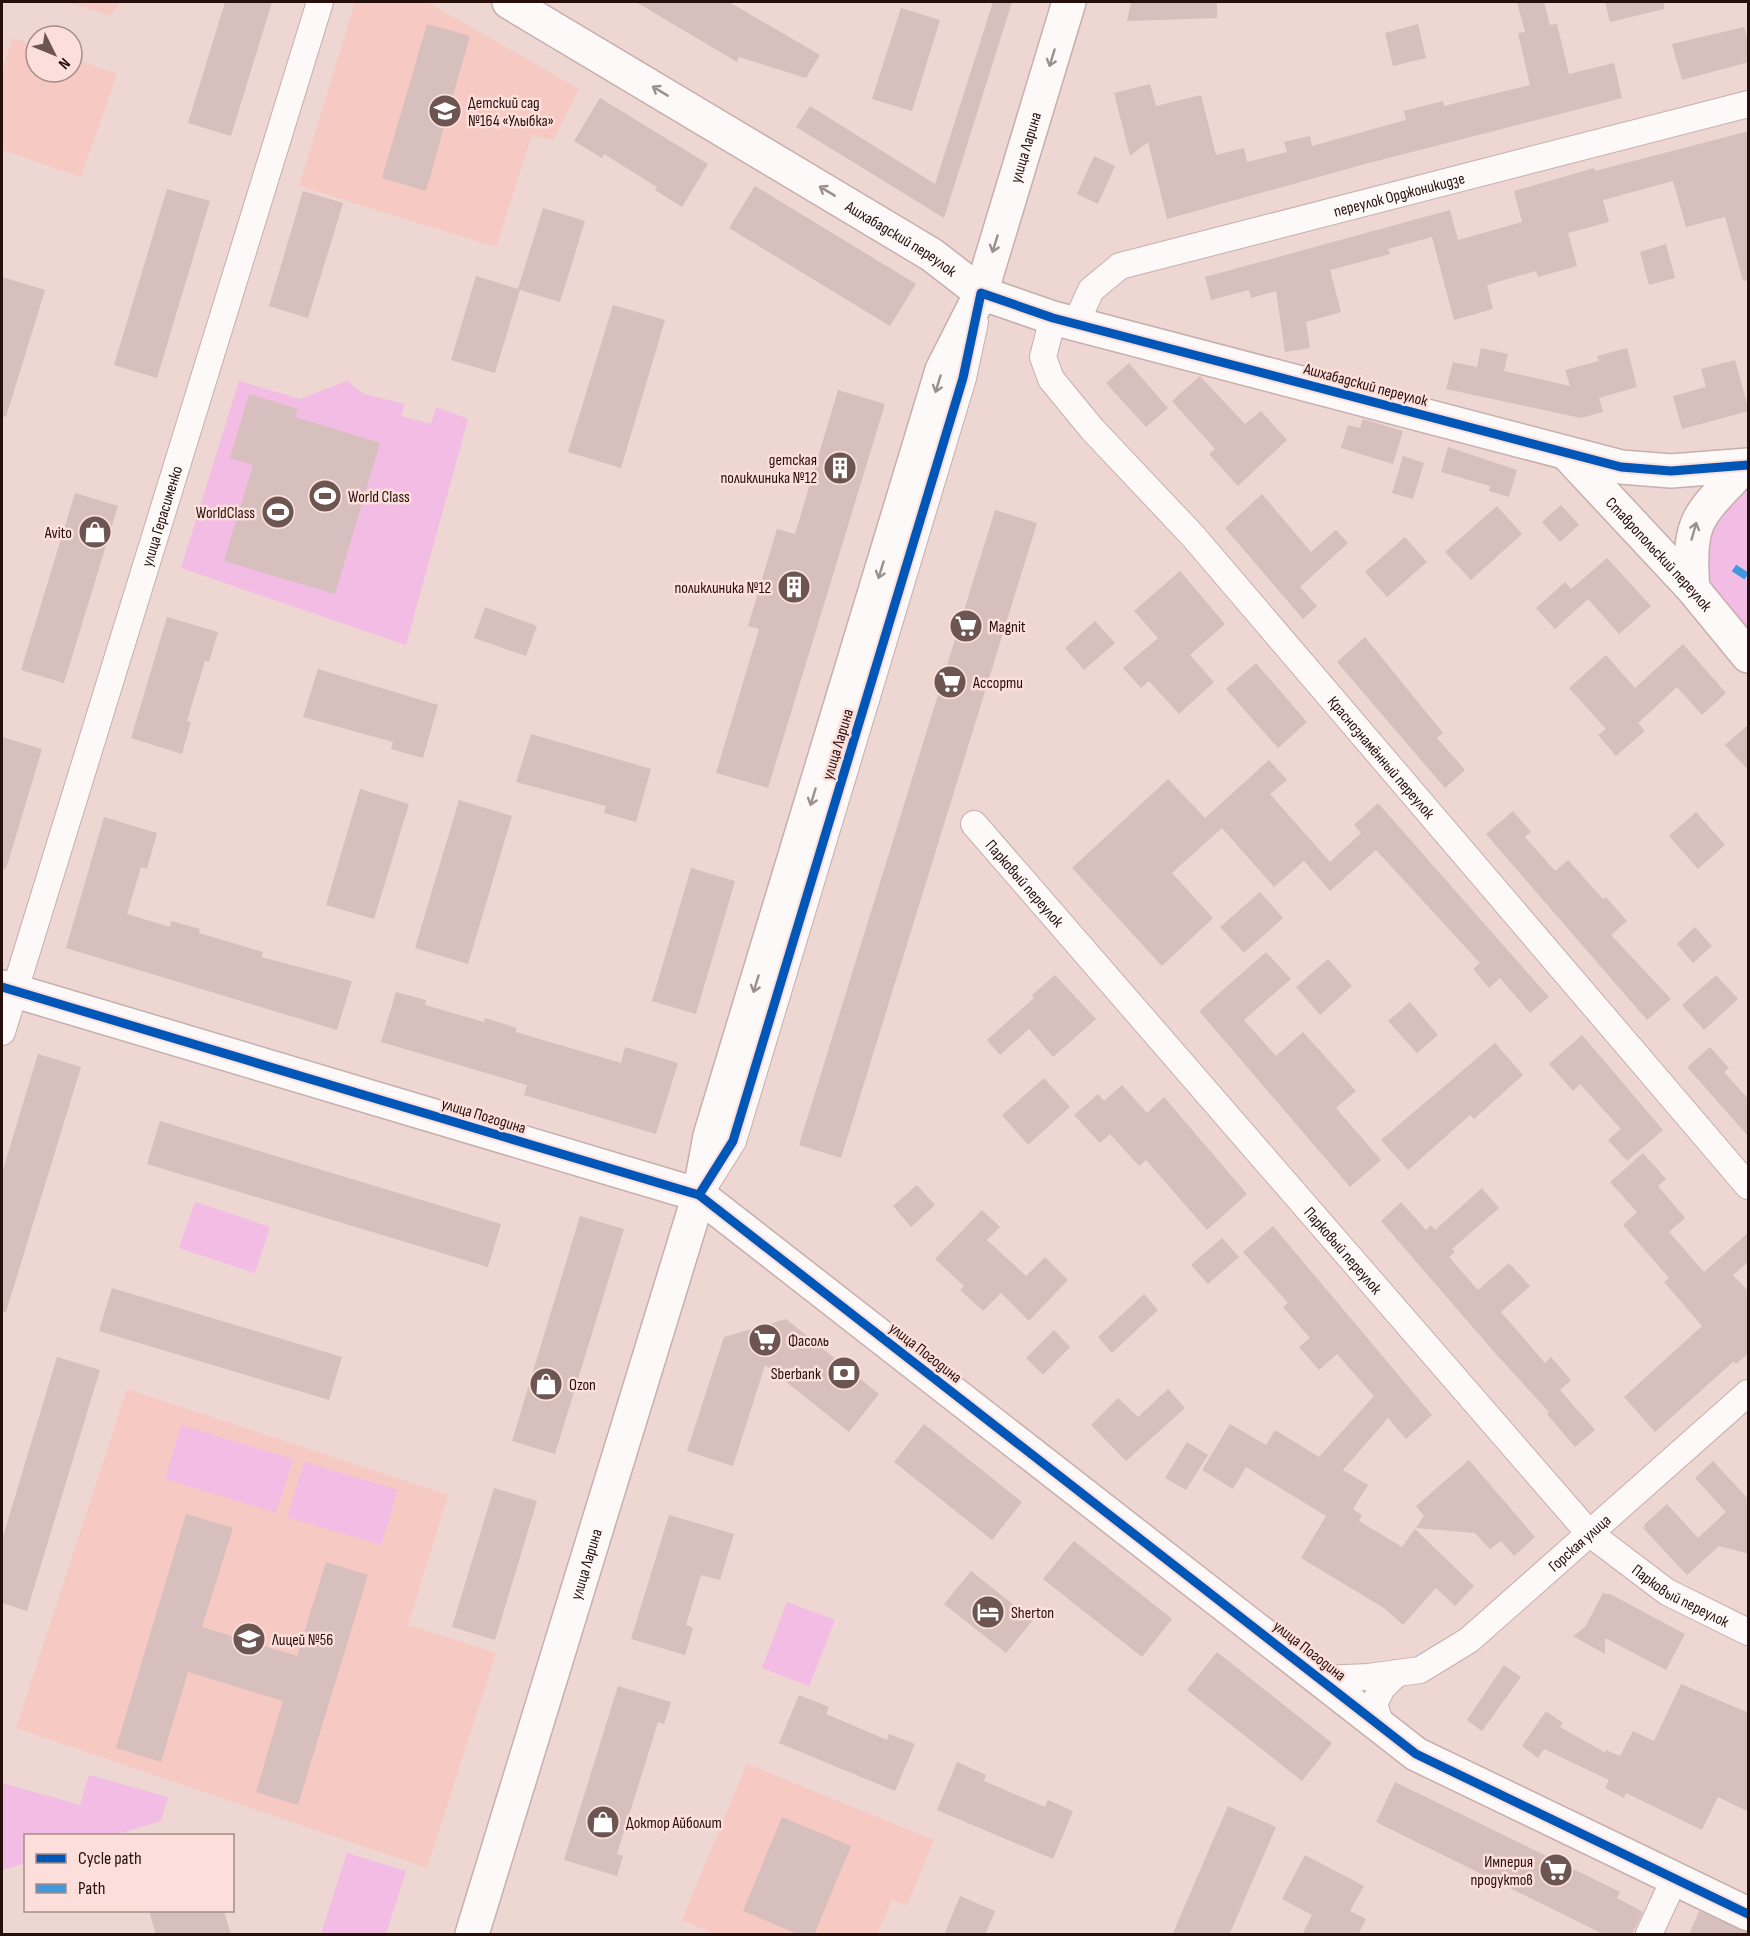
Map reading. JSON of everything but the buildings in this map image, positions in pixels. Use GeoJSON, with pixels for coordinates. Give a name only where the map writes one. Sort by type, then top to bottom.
{"type":"FeatureCollection","features":[{"type":"Feature","properties":{"kind":"street","name":"улица Герасименко"},"geometry":{"type":"LineString","coordinates":[[2,1032],[8,989],[320,2]]}},
{"type":"Feature","properties":{"kind":"street","name":"Ашхабадский переулок"},"geometry":{"type":"LineString","coordinates":[[509,2],[932,255],[981,293],[1065,320],[1621,467],[1671,471],[1747,465]]}},
{"type":"Feature","properties":{"kind":"street","name":"улица Ларина"},"geometry":{"type":"LineString","coordinates":[[472,1935],[699,1195],[710,1136],[942,370],[981,293],[1069,2]]}},
{"type":"Feature","properties":{"kind":"street","name":"переулок Орджоникидзе"},"geometry":{"type":"LineString","coordinates":[[1065,320],[1091,290],[1120,266],[1749,104]]}},
{"type":"Feature","properties":{"kind":"street","name":"Краснознамённый переулок"},"geometry":{"type":"LineString","coordinates":[[1065,320],[1043,357],[1051,379],[1092,429],[1201,545],[1749,1186]]}},
{"type":"Feature","properties":{"kind":"street","name":"Ставропольский переулок"},"geometry":{"type":"LineString","coordinates":[[1567,454],[1693,589],[1749,656]]}},
{"type":"Feature","properties":{"kind":"street"},"geometry":{"type":"LineString","coordinates":[[1693,589],[1691,542],[1695,524],[1747,465]]}},
{"type":"Feature","properties":{"kind":"street","name":"Парковый переулок"},"geometry":{"type":"LineString","coordinates":[[974,824],[1589,1533],[1666,1592],[1749,1632]]}},
{"type":"Feature","properties":{"kind":"street","name":"улица Погодина"},"geometry":{"type":"LineString","coordinates":[[8,989],[699,1195],[1323,1679],[1416,1754],[1674,1880],[1749,1914]]}},
{"type":"Feature","properties":{"kind":"street","name":"Горская улица"},"geometry":{"type":"LineString","coordinates":[[1323,1679],[1420,1670],[1469,1640],[1749,1394]]}},
{"type":"Feature","properties":{"kind":"street"},"geometry":{"type":"LineString","coordinates":[[1381,1725],[1374,1704],[1382,1688],[1397,1673]]}},
{"type":"Feature","properties":{"kind":"street"},"geometry":{"type":"LineString","coordinates":[[1649,1935],[1674,1880]]}},
{"type":"Feature","properties":{"kind":"shaded area"},"geometry":{"type":"Polygon","coordinates":[[[67,2],[120,2],[111,16],[67,2]]]}},
{"type":"Feature","properties":{"kind":"shaded area","name":"Детский сад №164 «Улыбка»"},"geometry":{"type":"Polygon","coordinates":[[[355,2],[427,2],[579,89],[553,140],[532,135],[496,247],[299,186],[355,2]]]}},
{"type":"Feature","properties":{"kind":"shaded area"},"geometry":{"type":"Polygon","coordinates":[[[13,38],[24,42],[24,84],[84,84],[84,62],[117,74],[81,177],[2,150],[2,70],[13,38]]]}},
{"type":"Feature","properties":{"kind":"shaded area","name":"World Class"},"geometry":{"type":"Polygon","coordinates":[[[239,381],[300,399],[347,381],[364,394],[405,404],[401,416],[431,424],[436,407],[468,419],[406,645],[181,568],[239,381]]]}},
{"type":"Feature","properties":{"kind":"shaded area"},"geometry":{"type":"Polygon","coordinates":[[[1748,467],[1748,631],[1714,591],[1705,574],[1712,507],[1748,467]]]}},
{"type":"Feature","properties":{"kind":"shaded area"},"geometry":{"type":"Polygon","coordinates":[[[195,1202],[270,1227],[255,1273],[179,1248],[195,1202]]]}},
{"type":"Feature","properties":{"kind":"shaded area","name":"Лицей №56"},"geometry":{"type":"Polygon","coordinates":[[[127,1389],[448,1495],[408,1625],[496,1653],[427,1868],[16,1728],[127,1389]]]}},
{"type":"Feature","properties":{"kind":"shaded area"},"geometry":{"type":"Polygon","coordinates":[[[181,1425],[293,1459],[276,1513],[165,1479],[181,1425]]]}},
{"type":"Feature","properties":{"kind":"shaded area"},"geometry":{"type":"Polygon","coordinates":[[[304,1462],[398,1490],[381,1545],[287,1517],[304,1462]]]}},
{"type":"Feature","properties":{"kind":"shaded area"},"geometry":{"type":"Polygon","coordinates":[[[787,1602],[835,1620],[809,1686],[762,1668],[787,1602]]]}},
{"type":"Feature","properties":{"kind":"shaded area"},"geometry":{"type":"Polygon","coordinates":[[[747,1764],[934,1840],[907,1905],[892,1900],[877,1934],[715,1934],[682,1920],[747,1764]]]}},
{"type":"Feature","properties":{"kind":"shaded area"},"geometry":{"type":"Polygon","coordinates":[[[89,1775],[168,1797],[161,1821],[117,1834],[24,1834],[24,1863],[2,1870],[2,1783],[80,1805],[89,1775]]]}},
{"type":"Feature","properties":{"kind":"shaded area"},"geometry":{"type":"Polygon","coordinates":[[[347,1853],[406,1871],[386,1934],[321,1934],[347,1853]]]}},
{"type":"Feature","properties":{"kind":"marked path"},"geometry":{"type":"LineString","coordinates":[[1734,568],[1748,577]]}},
{"type":"Feature","properties":{"kind":"cycle path"},"geometry":{"type":"LineString","coordinates":[[699,1195],[733,1141],[963,378],[981,293],[1053,318],[1621,467],[1671,471],[1748,465]]}},
{"type":"Feature","properties":{"kind":"cycle path"},"geometry":{"type":"LineString","coordinates":[[2,987],[699,1195],[1416,1754],[1748,1914]]}},
{"type":"Feature","properties":{"kind":"place","name":"Детский сад №164 «Улыбка»"},"geometry":{"type":"Point","coordinates":[445,111]}},
{"type":"Feature","properties":{"kind":"place","name":"детская поликлиника №12"},"geometry":{"type":"Point","coordinates":[840,468]}},
{"type":"Feature","properties":{"kind":"place","name":"World Class"},"geometry":{"type":"Point","coordinates":[325,496]}},
{"type":"Feature","properties":{"kind":"place","name":"WorldClass"},"geometry":{"type":"Point","coordinates":[278,512]}},
{"type":"Feature","properties":{"kind":"place","name":"Avito"},"geometry":{"type":"Point","coordinates":[95,532]}},
{"type":"Feature","properties":{"kind":"place","name":"поликлиника №12"},"geometry":{"type":"Point","coordinates":[794,587]}},
{"type":"Feature","properties":{"kind":"place","name":"Magnit"},"geometry":{"type":"Point","coordinates":[966,626]}},
{"type":"Feature","properties":{"kind":"place","name":"Ассорти"},"geometry":{"type":"Point","coordinates":[950,682]}},
{"type":"Feature","properties":{"kind":"place","name":"Фасоль"},"geometry":{"type":"Point","coordinates":[765,1340]}},
{"type":"Feature","properties":{"kind":"place","name":"Sberbank"},"geometry":{"type":"Point","coordinates":[844,1373]}},
{"type":"Feature","properties":{"kind":"place","name":"Ozon"},"geometry":{"type":"Point","coordinates":[546,1384]}},
{"type":"Feature","properties":{"kind":"place","name":"Sherton"},"geometry":{"type":"Point","coordinates":[988,1612]}},
{"type":"Feature","properties":{"kind":"place","name":"Лицей №56"},"geometry":{"type":"Point","coordinates":[249,1639]}},
{"type":"Feature","properties":{"kind":"place","name":"Доктор Айболит"},"geometry":{"type":"Point","coordinates":[603,1822]}},
{"type":"Feature","properties":{"kind":"place","name":"Империя продуктов"},"geometry":{"type":"Point","coordinates":[1556,1870]}}]}
